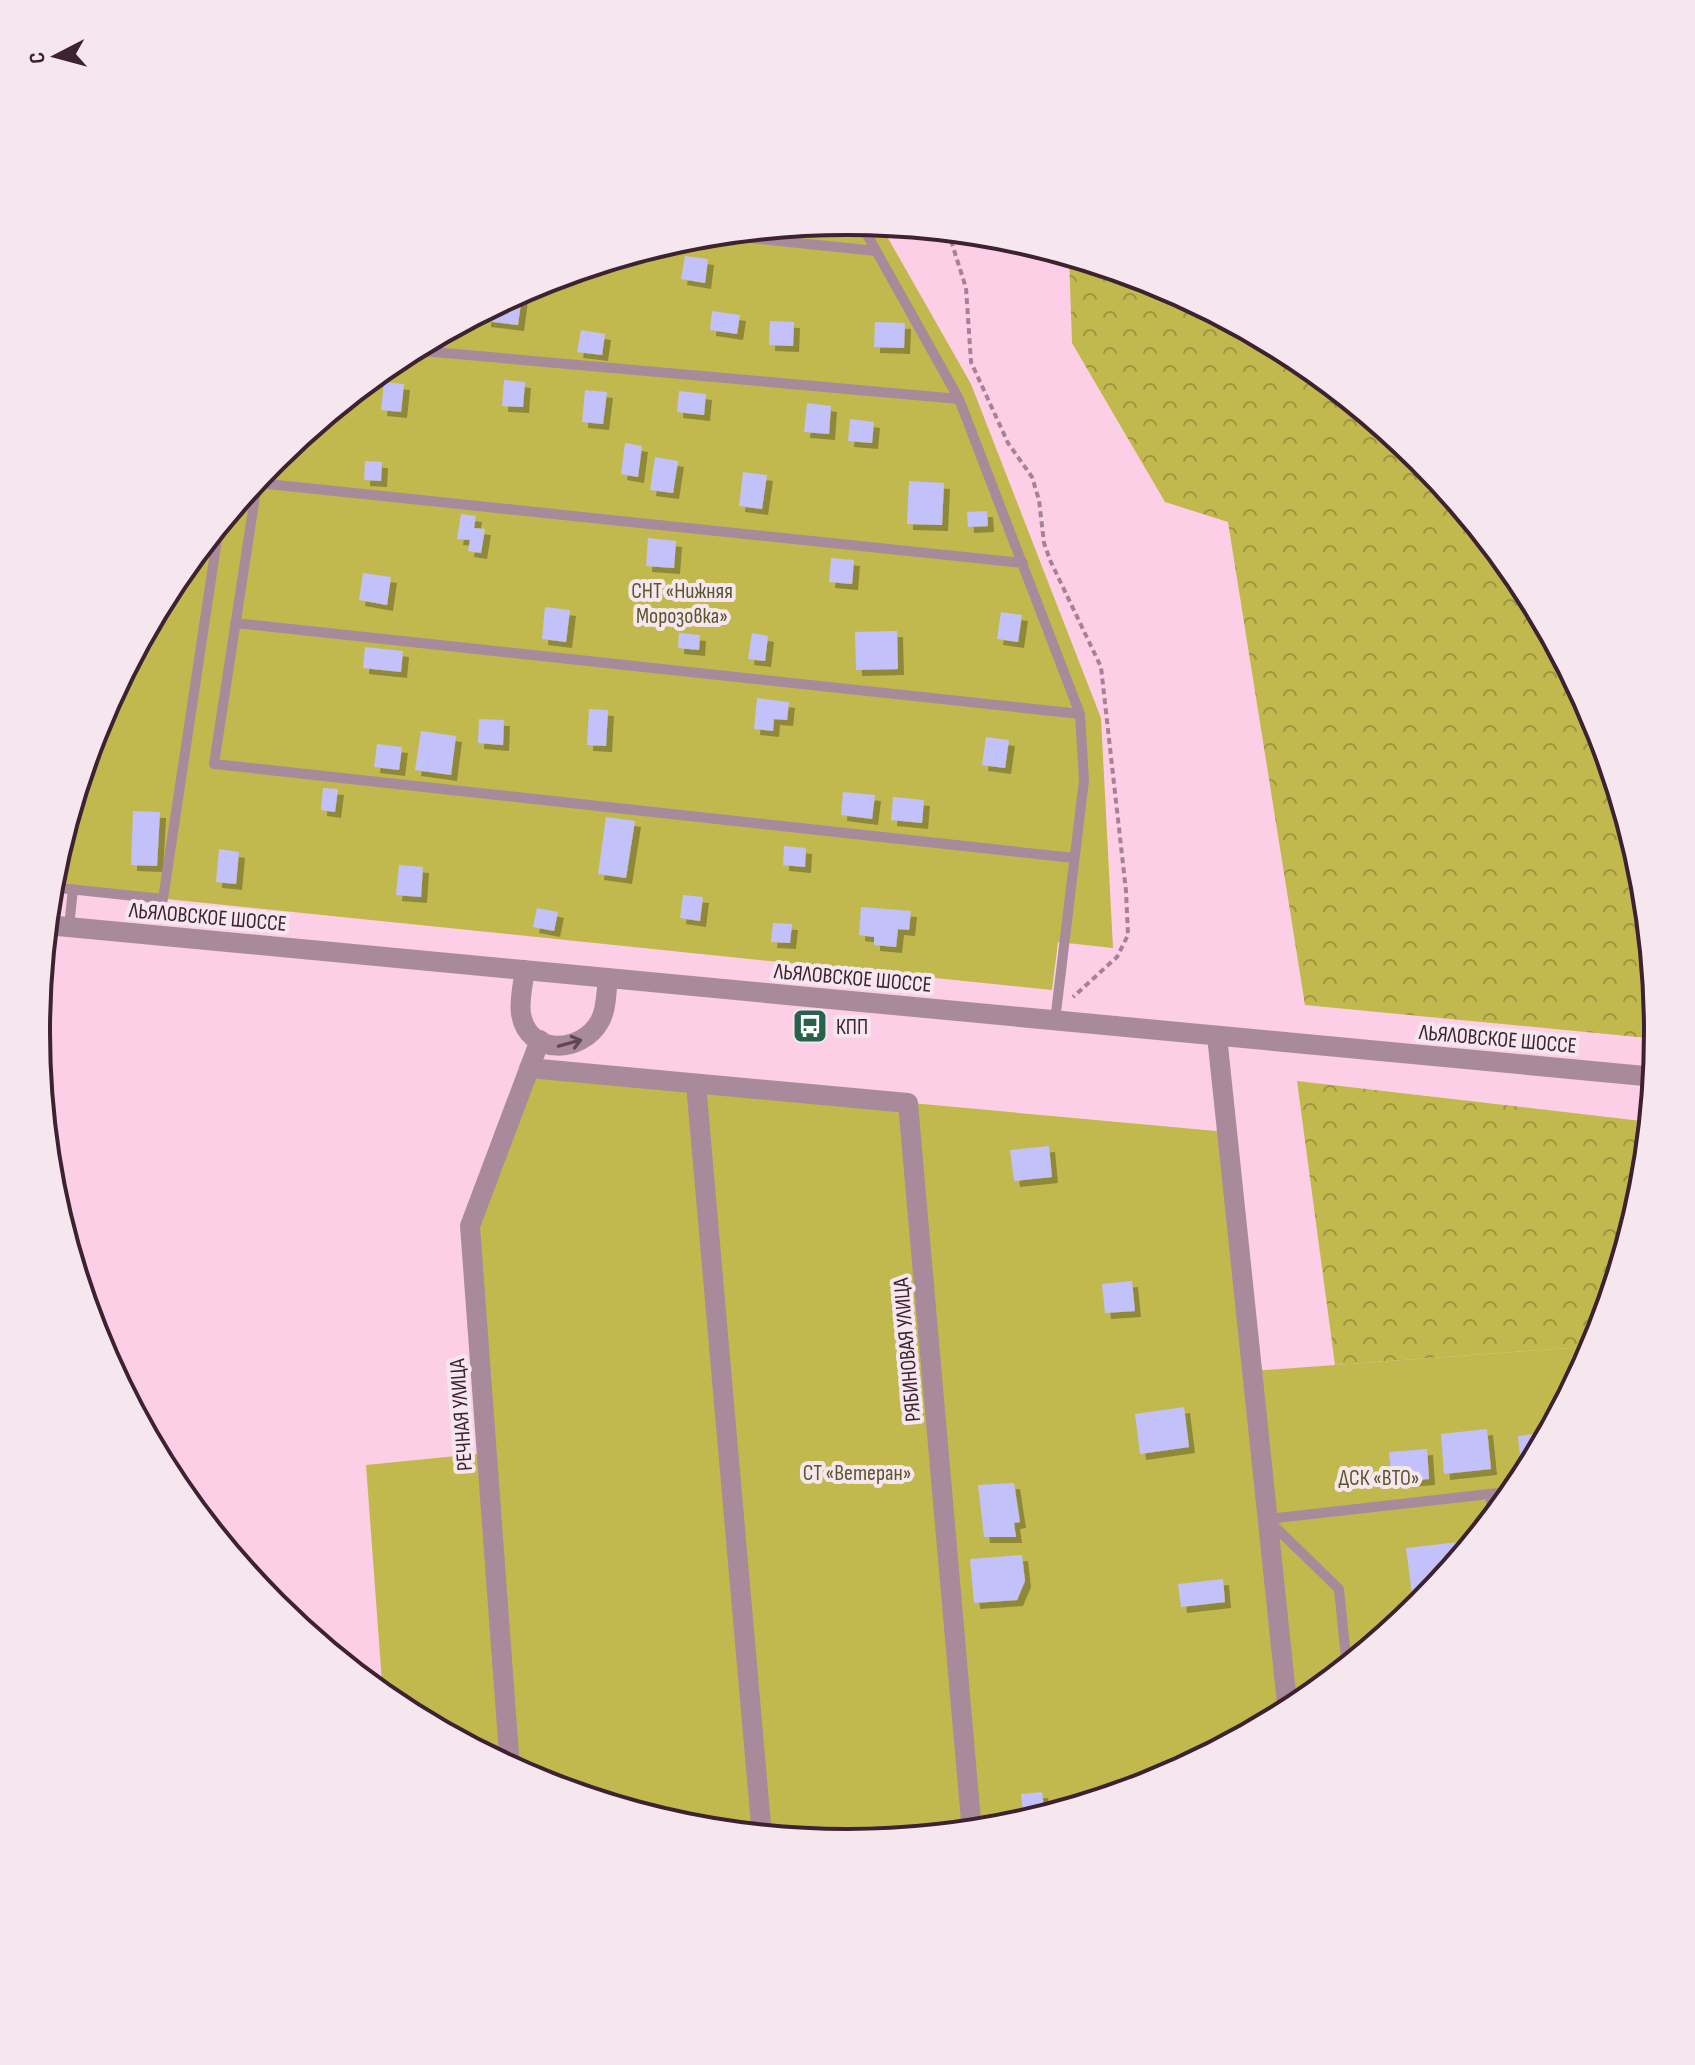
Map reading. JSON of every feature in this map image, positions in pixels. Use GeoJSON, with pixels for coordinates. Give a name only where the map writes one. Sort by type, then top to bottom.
{"type":"FeatureCollection","features":[{"type":"Feature","properties":{"kind":"street","name":"ЛЬЯЛОВСКОЕ ШОССЕ"},"geometry":{"type":"LineString","coordinates":[[57,926],[1643,1076]]}},
{"type":"Feature","properties":{"kind":"street"},"geometry":{"type":"LineString","coordinates":[[525,970],[521,1015],[527,1028],[540,1040],[558,1047],[571,1045],[592,1032],[604,1010],[608,978]]}},
{"type":"Feature","properties":{"kind":"street"},"geometry":{"type":"LineString","coordinates":[[1217,1036],[1287,1699]]}},
{"type":"Feature","properties":{"kind":"street","name":"РЕЧНАЯ УЛИЦА"},"geometry":{"type":"LineString","coordinates":[[509,1754],[470,1226],[540,1040]]}},
{"type":"Feature","properties":{"kind":"street"},"geometry":{"type":"LineString","coordinates":[[529,1068],[696,1084],[761,1825]]}},
{"type":"Feature","properties":{"kind":"street","name":"РЯБИНОВАЯ УЛИЦА"},"geometry":{"type":"LineString","coordinates":[[696,1084],[908,1103],[971,1820]]}},
{"type":"Feature","properties":{"kind":"lane"},"geometry":{"type":"LineString","coordinates":[[868,236],[959,399],[1080,714],[1084,780],[1055,1021]]}},
{"type":"Feature","properties":{"kind":"lane"},"geometry":{"type":"LineString","coordinates":[[767,240],[876,251]]}},
{"type":"Feature","properties":{"kind":"lane"},"geometry":{"type":"LineString","coordinates":[[432,352],[959,399]]}},
{"type":"Feature","properties":{"kind":"lane"},"geometry":{"type":"LineString","coordinates":[[272,482],[1023,563]]}},
{"type":"Feature","properties":{"kind":"lane"},"geometry":{"type":"LineString","coordinates":[[255,500],[214,764],[1074,858]]}},
{"type":"Feature","properties":{"kind":"lane"},"geometry":{"type":"LineString","coordinates":[[63,888],[163,899],[216,546]]}},
{"type":"Feature","properties":{"kind":"lane"},"geometry":{"type":"LineString","coordinates":[[235,623],[1080,714]]}},
{"type":"Feature","properties":{"kind":"lane"},"geometry":{"type":"LineString","coordinates":[[69,927],[73,889]]}},
{"type":"Feature","properties":{"kind":"lane"},"geometry":{"type":"LineString","coordinates":[[1268,1519],[1498,1493]]}},
{"type":"Feature","properties":{"kind":"lane"},"geometry":{"type":"LineString","coordinates":[[1490,1494],[1491,1503]]}},
{"type":"Feature","properties":{"kind":"lane"},"geometry":{"type":"LineString","coordinates":[[1268,1519],[1339,1589],[1346,1655]]}},
{"type":"Feature","properties":{"kind":"green space","name":"СНТ «Нижняя Морозовка»"},"geometry":{"type":"Polygon","coordinates":[[[795,237],[887,237],[971,384],[1101,718],[1113,948],[1058,942],[1052,990],[63,888],[77,826],[111,727],[132,680],[184,589],[248,507],[322,433],[362,400],[404,369],[495,317],[591,277],[692,250],[743,242],[795,237]]]}},
{"type":"Feature","properties":{"kind":"green space"},"geometry":{"type":"Polygon","coordinates":[[[1069,267],[1104,277],[1200,317],[1291,369],[1333,400],[1411,469],[1480,547],[1511,589],[1563,680],[1603,776],[1630,877],[1643,980],[1645,1038],[1305,1005],[1228,522],[1165,502],[1072,343],[1069,267]]]}},
{"type":"Feature","properties":{"kind":"green space","name":"СТ «Ветеран»"},"geometry":{"type":"Polygon","coordinates":[[[529,1068],[1227,1132],[1252,1371],[1580,1347],[1563,1385],[1511,1476],[1447,1558],[1373,1632],[1333,1665],[1291,1696],[1246,1723],[1200,1748],[1104,1788],[1003,1815],[952,1823],[848,1830],[743,1823],[641,1803],[542,1769],[449,1723],[382,1680],[366,1465],[486,1453],[470,1226],[529,1068]]]}},
{"type":"Feature","properties":{"kind":"green space"},"geometry":{"type":"Polygon","coordinates":[[[1297,1081],[1640,1121],[1630,1188],[1618,1239],[1603,1289],[1580,1347],[1335,1365],[1297,1081]]]}},
{"type":"Feature","properties":{"kind":"building"},"geometry":{"type":"Polygon","coordinates":[[[685,256],[708,259],[705,283],[681,279],[685,256]]]}},
{"type":"Feature","properties":{"kind":"building"},"geometry":{"type":"Polygon","coordinates":[[[521,306],[518,325],[487,321],[521,306]]]}},
{"type":"Feature","properties":{"kind":"building"},"geometry":{"type":"Polygon","coordinates":[[[712,311],[740,315],[737,334],[710,330],[712,311]]]}},
{"type":"Feature","properties":{"kind":"building"},"geometry":{"type":"Polygon","coordinates":[[[770,321],[794,322],[793,346],[769,345],[770,321]]]}},
{"type":"Feature","properties":{"kind":"building"},"geometry":{"type":"Polygon","coordinates":[[[875,322],[905,323],[904,348],[874,347],[875,322]]]}},
{"type":"Feature","properties":{"kind":"building"},"geometry":{"type":"Polygon","coordinates":[[[581,330],[605,334],[602,355],[577,352],[581,330]]]}},
{"type":"Feature","properties":{"kind":"building"},"geometry":{"type":"Polygon","coordinates":[[[504,380],[525,382],[523,407],[502,406],[504,380]]]}},
{"type":"Feature","properties":{"kind":"building"},"geometry":{"type":"Polygon","coordinates":[[[384,384],[404,384],[401,412],[381,410],[384,384]]]}},
{"type":"Feature","properties":{"kind":"building"},"geometry":{"type":"Polygon","coordinates":[[[585,390],[607,392],[603,424],[582,422],[585,390]]]}},
{"type":"Feature","properties":{"kind":"building"},"geometry":{"type":"Polygon","coordinates":[[[679,391],[706,394],[704,415],[677,412],[679,391]]]}},
{"type":"Feature","properties":{"kind":"building"},"geometry":{"type":"Polygon","coordinates":[[[807,403],[831,406],[829,434],[804,432],[807,403]]]}},
{"type":"Feature","properties":{"kind":"building"},"geometry":{"type":"Polygon","coordinates":[[[850,419],[874,422],[872,443],[848,441],[850,419]]]}},
{"type":"Feature","properties":{"kind":"building"},"geometry":{"type":"Polygon","coordinates":[[[625,443],[642,446],[638,477],[621,474],[625,443]]]}},
{"type":"Feature","properties":{"kind":"building"},"geometry":{"type":"Polygon","coordinates":[[[655,457],[678,461],[673,493],[650,490],[655,457]]]}},
{"type":"Feature","properties":{"kind":"building"},"geometry":{"type":"Polygon","coordinates":[[[365,461],[382,462],[381,481],[364,480],[365,461]]]}},
{"type":"Feature","properties":{"kind":"building"},"geometry":{"type":"Polygon","coordinates":[[[743,472],[767,475],[762,509],[739,506],[743,472]]]}},
{"type":"Feature","properties":{"kind":"building"},"geometry":{"type":"Polygon","coordinates":[[[909,481],[944,483],[942,525],[907,524],[909,481]]]}},
{"type":"Feature","properties":{"kind":"building"},"geometry":{"type":"Polygon","coordinates":[[[987,511],[988,526],[968,527],[967,512],[987,511]]]}},
{"type":"Feature","properties":{"kind":"building"},"geometry":{"type":"Polygon","coordinates":[[[461,514],[476,516],[474,528],[485,529],[481,553],[468,551],[470,540],[457,539],[461,514]]]}},
{"type":"Feature","properties":{"kind":"building"},"geometry":{"type":"Polygon","coordinates":[[[648,538],[676,541],[674,568],[646,566],[648,538]]]}},
{"type":"Feature","properties":{"kind":"building"},"geometry":{"type":"Polygon","coordinates":[[[831,558],[854,560],[852,584],[829,582],[831,558]]]}},
{"type":"Feature","properties":{"kind":"building"},"geometry":{"type":"Polygon","coordinates":[[[363,573],[391,577],[387,605],[359,600],[363,573]]]}},
{"type":"Feature","properties":{"kind":"building"},"geometry":{"type":"Polygon","coordinates":[[[545,607],[570,610],[566,642],[542,639],[545,607]]]}},
{"type":"Feature","properties":{"kind":"building"},"geometry":{"type":"Polygon","coordinates":[[[1001,612],[1022,615],[1018,642],[997,639],[1001,612]]]}},
{"type":"Feature","properties":{"kind":"building"},"geometry":{"type":"Polygon","coordinates":[[[897,631],[898,669],[856,670],[855,632],[897,631]]]}},
{"type":"Feature","properties":{"kind":"building"},"geometry":{"type":"Polygon","coordinates":[[[679,633],[700,635],[699,650],[678,648],[679,633]]]}},
{"type":"Feature","properties":{"kind":"building"},"geometry":{"type":"Polygon","coordinates":[[[752,633],[768,636],[765,661],[748,659],[752,633]]]}},
{"type":"Feature","properties":{"kind":"building"},"geometry":{"type":"Polygon","coordinates":[[[365,647],[403,651],[401,672],[363,668],[365,647]]]}},
{"type":"Feature","properties":{"kind":"building"},"geometry":{"type":"Polygon","coordinates":[[[757,698],[789,702],[787,720],[774,719],[773,731],[754,729],[757,698]]]}},
{"type":"Feature","properties":{"kind":"building"},"geometry":{"type":"Polygon","coordinates":[[[589,709],[608,710],[606,746],[587,745],[589,709]]]}},
{"type":"Feature","properties":{"kind":"building"},"geometry":{"type":"Polygon","coordinates":[[[479,719],[504,720],[503,745],[478,743],[479,719]]]}},
{"type":"Feature","properties":{"kind":"building"},"geometry":{"type":"Polygon","coordinates":[[[421,731],[456,736],[451,775],[415,770],[421,731]]]}},
{"type":"Feature","properties":{"kind":"building"},"geometry":{"type":"Polygon","coordinates":[[[986,737],[1009,740],[1005,768],[982,765],[986,737]]]}},
{"type":"Feature","properties":{"kind":"building"},"geometry":{"type":"Polygon","coordinates":[[[377,744],[402,747],[399,770],[374,767],[377,744]]]}},
{"type":"Feature","properties":{"kind":"building"},"geometry":{"type":"Polygon","coordinates":[[[323,788],[338,789],[335,812],[321,810],[323,788]]]}},
{"type":"Feature","properties":{"kind":"building"},"geometry":{"type":"Polygon","coordinates":[[[843,792],[875,795],[872,819],[841,815],[843,792]]]}},
{"type":"Feature","properties":{"kind":"building"},"geometry":{"type":"Polygon","coordinates":[[[893,797],[924,800],[922,823],[891,820],[893,797]]]}},
{"type":"Feature","properties":{"kind":"building"},"geometry":{"type":"Polygon","coordinates":[[[133,811],[160,812],[157,866],[131,865],[133,811]]]}},
{"type":"Feature","properties":{"kind":"building"},"geometry":{"type":"Polygon","coordinates":[[[606,817],[635,821],[626,878],[598,874],[606,817]]]}},
{"type":"Feature","properties":{"kind":"building"},"geometry":{"type":"Polygon","coordinates":[[[784,846],[806,848],[805,867],[783,865],[784,846]]]}},
{"type":"Feature","properties":{"kind":"building"},"geometry":{"type":"Polygon","coordinates":[[[219,849],[239,852],[236,884],[216,882],[219,849]]]}},
{"type":"Feature","properties":{"kind":"building"},"geometry":{"type":"Polygon","coordinates":[[[399,865],[423,867],[421,897],[396,895],[399,865]]]}},
{"type":"Feature","properties":{"kind":"building"},"geometry":{"type":"Polygon","coordinates":[[[683,895],[703,897],[700,921],[680,918],[683,895]]]}},
{"type":"Feature","properties":{"kind":"building"},"geometry":{"type":"Polygon","coordinates":[[[861,907],[911,911],[909,930],[898,929],[896,947],[874,945],[874,937],[859,935],[861,907]]]}},
{"type":"Feature","properties":{"kind":"building"},"geometry":{"type":"Polygon","coordinates":[[[537,908],[558,912],[554,931],[533,927],[537,908]]]}},
{"type":"Feature","properties":{"kind":"building"},"geometry":{"type":"Polygon","coordinates":[[[773,923],[792,924],[790,943],[771,942],[773,923]]]}},
{"type":"Feature","properties":{"kind":"building"},"geometry":{"type":"Polygon","coordinates":[[[1049,1146],[1052,1177],[1014,1181],[1010,1150],[1049,1146]]]}},
{"type":"Feature","properties":{"kind":"building"},"geometry":{"type":"Polygon","coordinates":[[[1132,1281],[1135,1311],[1105,1313],[1102,1284],[1132,1281]]]}},
{"type":"Feature","properties":{"kind":"building"},"geometry":{"type":"Polygon","coordinates":[[[1184,1407],[1189,1447],[1140,1454],[1135,1414],[1184,1407]]]}},
{"type":"Feature","properties":{"kind":"building"},"geometry":{"type":"Polygon","coordinates":[[[1487,1429],[1491,1469],[1444,1474],[1441,1434],[1487,1429]]]}},
{"type":"Feature","properties":{"kind":"building"},"geometry":{"type":"Polygon","coordinates":[[[1536,1434],[1520,1460],[1518,1436],[1536,1434]]]}},
{"type":"Feature","properties":{"kind":"building"},"geometry":{"type":"Polygon","coordinates":[[[1427,1449],[1429,1479],[1392,1482],[1389,1452],[1427,1449]]]}},
{"type":"Feature","properties":{"kind":"building"},"geometry":{"type":"Polygon","coordinates":[[[1014,1483],[1020,1522],[1014,1523],[1016,1537],[984,1537],[978,1485],[1014,1483]]]}},
{"type":"Feature","properties":{"kind":"building"},"geometry":{"type":"Polygon","coordinates":[[[1460,1542],[1413,1594],[1406,1548],[1460,1542]]]}},
{"type":"Feature","properties":{"kind":"building"},"geometry":{"type":"Polygon","coordinates":[[[1022,1555],[1025,1581],[1017,1600],[974,1603],[970,1559],[1022,1555]]]}},
{"type":"Feature","properties":{"kind":"building"},"geometry":{"type":"Polygon","coordinates":[[[1223,1579],[1225,1602],[1181,1607],[1178,1584],[1223,1579]]]}},
{"type":"Feature","properties":{"kind":"building"},"geometry":{"type":"Polygon","coordinates":[[[1042,1792],[1044,1805],[1023,1810],[1021,1794],[1042,1792]]]}},
{"type":"Feature","properties":{"kind":"place","name":"КПП"},"geometry":{"type":"Point","coordinates":[810,1026]}},
{"type":"Feature","properties":{"kind":"park label","name":"ДСК «ВТО»"},"geometry":{"type":"Point","coordinates":[1379,1477]}}]}
